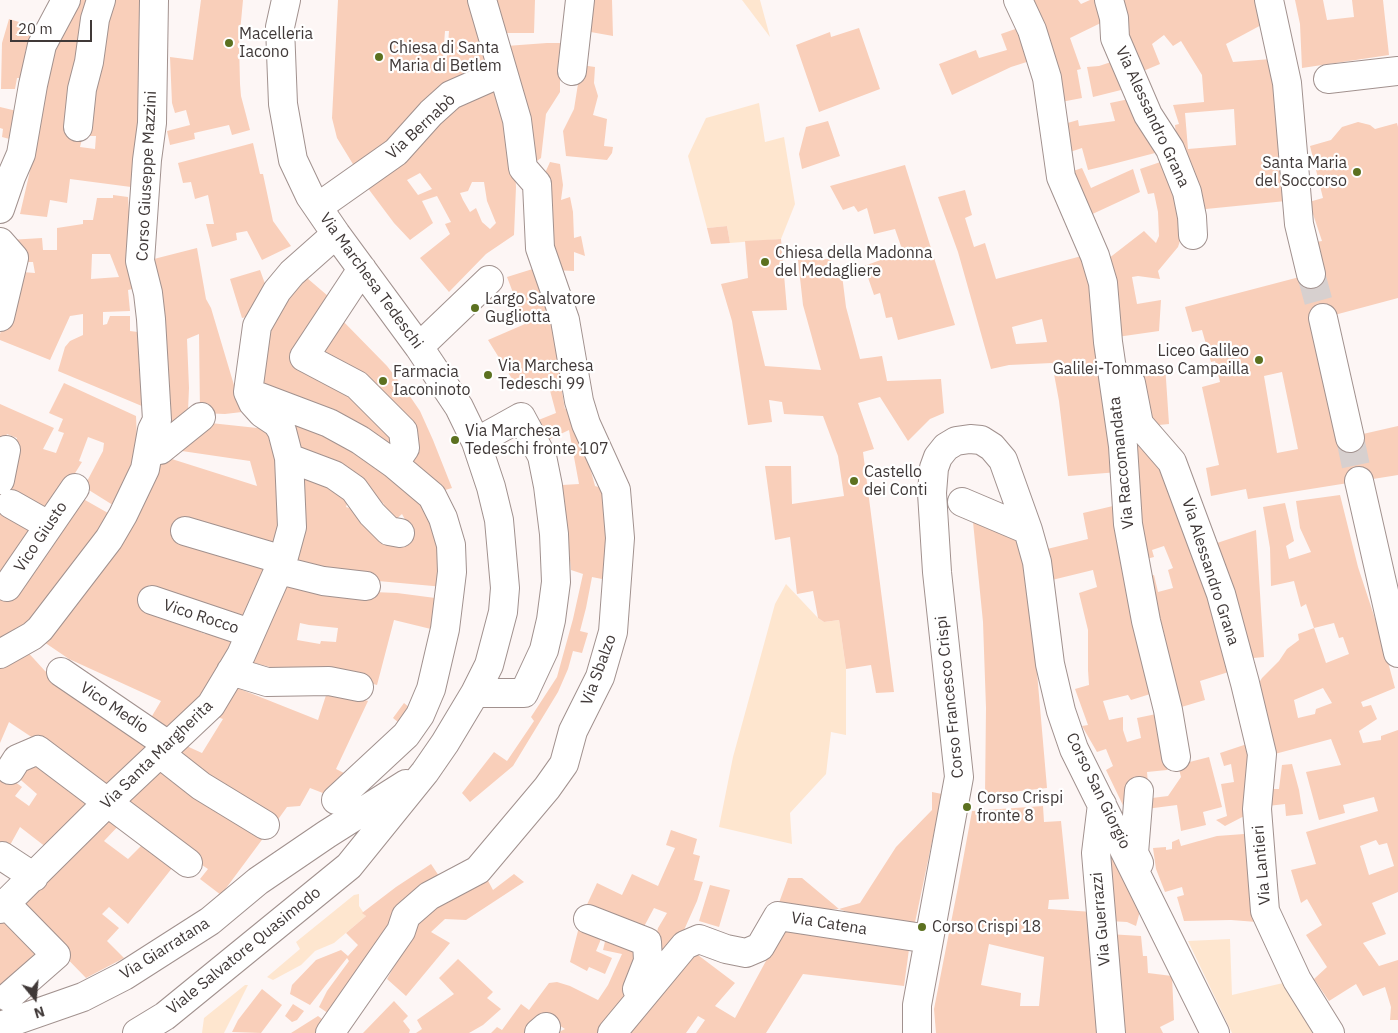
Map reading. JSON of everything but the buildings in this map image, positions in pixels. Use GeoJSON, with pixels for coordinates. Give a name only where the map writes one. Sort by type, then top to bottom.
{"type":"FeatureCollection","features":[{"type":"Feature","properties":{"kind":"street"},"geometry":{"type":"LineString","coordinates":[[0,209],[21,154],[42,45],[66,0]]}},
{"type":"Feature","properties":{"kind":"street"},"geometry":{"type":"LineString","coordinates":[[78,127],[82,89],[89,62],[95,19],[102,0]]}},
{"type":"Feature","properties":{"kind":"street","name":"Corso Giuseppe Mazzini"},"geometry":{"type":"LineString","coordinates":[[0,654],[32,636],[40,629],[109,539],[145,469],[152,430],[157,420],[152,319],[140,261],[147,160],[152,123],[154,0]]}},
{"type":"Feature","properties":{"kind":"street","name":"Via Marchesa Tedeschi"},"geometry":{"type":"LineString","coordinates":[[286,0],[280,27],[283,104],[293,160],[310,196],[318,208],[419,347],[459,407],[476,442],[491,487],[499,520],[505,588],[500,627],[489,665],[475,693],[425,772]]}},
{"type":"Feature","properties":{"kind":"street"},"geometry":{"type":"LineString","coordinates":[[482,0],[504,72]]}},
{"type":"Feature","properties":{"kind":"street"},"geometry":{"type":"LineString","coordinates":[[572,71],[580,0]]}},
{"type":"Feature","properties":{"kind":"street","name":"Via Raccomandata"},"geometry":{"type":"LineString","coordinates":[[1018,0],[1032,30],[1047,78],[1061,177],[1095,256],[1103,283],[1108,342],[1123,446],[1128,524],[1146,621],[1168,710],[1176,757]]}},
{"type":"Feature","properties":{"kind":"street","name":"Via Alessandro Grana"},"geometry":{"type":"LineString","coordinates":[[1109,0],[1114,18],[1116,38],[1148,115],[1170,149],[1187,192],[1193,235]]}},
{"type":"Feature","properties":{"kind":"street"},"geometry":{"type":"LineString","coordinates":[[1269,0],[1287,83],[1299,224],[1311,274]]}},
{"type":"Feature","properties":{"kind":"street"},"geometry":{"type":"LineString","coordinates":[[1328,79],[1398,71]]}},
{"type":"Feature","properties":{"kind":"street","name":"Via Bernabò"},"geometry":{"type":"LineString","coordinates":[[318,208],[396,152],[431,113],[451,95],[504,72]]}},
{"type":"Feature","properties":{"kind":"street","name":"Via Sbalzo"},"geometry":{"type":"LineString","coordinates":[[330,1033],[401,931],[406,916],[429,896],[478,870],[547,788],[564,764],[573,731],[600,677],[614,632],[620,538],[616,490],[586,424],[579,401],[565,320],[540,248],[537,184],[523,168],[517,120],[504,72]]}},
{"type":"Feature","properties":{"kind":"street"},"geometry":{"type":"LineString","coordinates":[[336,234],[292,273],[277,291],[257,326],[248,392],[329,423],[360,440],[422,486],[432,496],[443,518],[450,545],[452,572],[445,629],[431,689],[420,716],[406,735],[336,800]]}},
{"type":"Feature","properties":{"kind":"street"},"geometry":{"type":"LineString","coordinates":[[0,242],[14,258],[0,317]]}},
{"type":"Feature","properties":{"kind":"street"},"geometry":{"type":"LineString","coordinates":[[362,268],[304,357],[357,385],[403,431],[405,448],[394,464]]}},
{"type":"Feature","properties":{"kind":"street"},"geometry":{"type":"LineString","coordinates":[[419,347],[489,280]]}},
{"type":"Feature","properties":{"kind":"street"},"geometry":{"type":"LineString","coordinates":[[1323,318],[1350,438]]}},
{"type":"Feature","properties":{"kind":"street","name":"Via Alessandro Grana"},"geometry":{"type":"LineString","coordinates":[[1108,342],[1127,367],[1140,424],[1172,462],[1221,594],[1245,684]]}},
{"type":"Feature","properties":{"kind":"street","name":"Via Santa Margherita"},"geometry":{"type":"LineString","coordinates":[[3,907],[108,802],[211,705],[241,654],[281,565],[292,526],[289,458],[282,431],[277,423],[262,413],[253,403],[248,392]]}},
{"type":"Feature","properties":{"kind":"street"},"geometry":{"type":"LineString","coordinates":[[160,450],[201,417]]}},
{"type":"Feature","properties":{"kind":"street"},"geometry":{"type":"LineString","coordinates":[[475,693],[524,693],[544,650],[551,620],[556,582],[554,534],[542,456],[521,417],[476,442]]}},
{"type":"Feature","properties":{"kind":"street","name":"Corso San Giorgio"},"geometry":{"type":"LineString","coordinates":[[970,438],[981,440],[992,446],[1003,460],[1028,530],[1037,562],[1050,664],[1061,711],[1074,749],[1215,1033]]}},
{"type":"Feature","properties":{"kind":"street","name":"Corso Francesco Crispi"},"geometry":{"type":"LineString","coordinates":[[917,1033],[917,1005],[959,777],[937,572],[932,493],[934,468],[938,457],[946,447],[956,441],[970,438]]}},
{"type":"Feature","properties":{"kind":"street"},"geometry":{"type":"LineString","coordinates":[[6,450],[5,492],[48,525]]}},
{"type":"Feature","properties":{"kind":"street"},"geometry":{"type":"LineString","coordinates":[[289,458],[334,475],[354,489],[372,514],[390,531],[400,533]]}},
{"type":"Feature","properties":{"kind":"street"},"geometry":{"type":"LineString","coordinates":[[1359,481],[1398,653]]}},
{"type":"Feature","properties":{"kind":"street","name":"Vico Giusto"},"geometry":{"type":"LineString","coordinates":[[7,587],[75,488]]}},
{"type":"Feature","properties":{"kind":"street"},"geometry":{"type":"LineString","coordinates":[[962,502],[1028,530]]}},
{"type":"Feature","properties":{"kind":"street"},"geometry":{"type":"LineString","coordinates":[[185,531],[323,581],[366,586]]}},
{"type":"Feature","properties":{"kind":"street","name":"Vico Rocco"},"geometry":{"type":"LineString","coordinates":[[152,600],[250,633]]}},
{"type":"Feature","properties":{"kind":"street","name":"Vico Medio"},"geometry":{"type":"LineString","coordinates":[[61,672],[163,749],[201,786],[265,825]]}},
{"type":"Feature","properties":{"kind":"street"},"geometry":{"type":"LineString","coordinates":[[231,672],[268,682],[329,681],[359,688]]}},
{"type":"Feature","properties":{"kind":"street","name":"Via Lantieri"},"geometry":{"type":"LineString","coordinates":[[1245,684],[1262,754],[1257,809],[1265,911],[1297,980],[1330,1033]]}},
{"type":"Feature","properties":{"kind":"street"},"geometry":{"type":"LineString","coordinates":[[10,770],[17,759],[38,750],[188,863]]}},
{"type":"Feature","properties":{"kind":"street","name":"Via Giarratana"},"geometry":{"type":"LineString","coordinates":[[0,1026],[83,997],[124,976],[210,921],[258,881],[314,843],[425,772]]}},
{"type":"Feature","properties":{"kind":"street","name":"Viale Salvatore Quasimodo"},"geometry":{"type":"LineString","coordinates":[[137,1033],[165,1016],[350,866],[425,772]]}},
{"type":"Feature","properties":{"kind":"street"},"geometry":{"type":"LineString","coordinates":[[1139,791],[1134,853],[1174,931]]}},
{"type":"Feature","properties":{"kind":"street","name":"Via Guerrazzi"},"geometry":{"type":"LineString","coordinates":[[1102,804],[1096,853],[1111,1033]]}},
{"type":"Feature","properties":{"kind":"street"},"geometry":{"type":"LineString","coordinates":[[2,856],[34,877]]}},
{"type":"Feature","properties":{"kind":"street"},"geometry":{"type":"LineString","coordinates":[[3,907],[56,954],[8,998]]}},
{"type":"Feature","properties":{"kind":"street","name":"Via Catena"},"geometry":{"type":"LineString","coordinates":[[612,1033],[685,945],[699,939],[726,949],[746,953],[760,947],[778,916],[929,939]]}},
{"type":"Feature","properties":{"kind":"street"},"geometry":{"type":"LineString","coordinates":[[588,919],[647,942],[648,962],[637,989],[641,998]]}},
{"type":"Feature","properties":{"kind":"shaded area"},"geometry":{"type":"Polygon","coordinates":[[[742,0],[760,0],[770,37],[742,0]]]}},
{"type":"Feature","properties":{"kind":"shaded area"},"geometry":{"type":"Polygon","coordinates":[[[759,103],[765,142],[784,137],[795,204],[781,239],[730,243],[727,226],[707,228],[688,156],[706,118],[759,103]]]}},
{"type":"Feature","properties":{"kind":"shaded area"},"geometry":{"type":"Polygon","coordinates":[[[786,584],[818,618],[824,622],[839,620],[846,669],[846,735],[831,732],[826,774],[790,813],[792,844],[719,827],[733,757],[775,604],[786,584]]]}},
{"type":"Feature","properties":{"kind":"shaded area"},"geometry":{"type":"Polygon","coordinates":[[[359,894],[359,906],[366,916],[334,943],[315,951],[301,965],[273,980],[267,977],[300,949],[296,942],[354,895],[359,894]]]}},
{"type":"Feature","properties":{"kind":"shaded area"},"geometry":{"type":"Polygon","coordinates":[[[1230,939],[1232,995],[1283,983],[1315,1033],[1232,1033],[1188,941],[1230,939]]]}},
{"type":"Feature","properties":{"kind":"shaded area"},"geometry":{"type":"Polygon","coordinates":[[[245,985],[248,985],[224,1033],[202,1033],[204,1018],[245,985]]]}},
{"type":"Feature","properties":{"kind":"tunnel"},"geometry":{"type":"LineString","coordinates":[[1311,274],[1323,318]]}},
{"type":"Feature","properties":{"kind":"tunnel"},"geometry":{"type":"LineString","coordinates":[[1350,438],[1359,481]]}},
{"type":"Feature","properties":{"kind":"place","name":"Macelleria Iacono"},"geometry":{"type":"Point","coordinates":[229,43]}},
{"type":"Feature","properties":{"kind":"place","name":"Chiesa di Santa Maria di Betlem"},"geometry":{"type":"Point","coordinates":[379,57]}},
{"type":"Feature","properties":{"kind":"place","name":"Santa Maria del Soccorso"},"geometry":{"type":"Point","coordinates":[1357,172]}},
{"type":"Feature","properties":{"kind":"place","name":"Chiesa della Madonna del Medagliere"},"geometry":{"type":"Point","coordinates":[765,262]}},
{"type":"Feature","properties":{"kind":"place","name":"Largo Salvatore Gugliotta"},"geometry":{"type":"Point","coordinates":[475,308]}},
{"type":"Feature","properties":{"kind":"place","name":"Liceo Galileo Galilei-Tommaso Campailla"},"geometry":{"type":"Point","coordinates":[1259,360]}},
{"type":"Feature","properties":{"kind":"place","name":"Via Marchesa Tedeschi 99"},"geometry":{"type":"Point","coordinates":[488,375]}},
{"type":"Feature","properties":{"kind":"place","name":"Farmacia Iaconinoto"},"geometry":{"type":"Point","coordinates":[383,381]}},
{"type":"Feature","properties":{"kind":"place","name":"Via Marchesa Tedeschi fronte 107"},"geometry":{"type":"Point","coordinates":[455,440]}},
{"type":"Feature","properties":{"kind":"place","name":"Castello dei Conti"},"geometry":{"type":"Point","coordinates":[854,481]}},
{"type":"Feature","properties":{"kind":"place","name":"Corso Crispi fronte 8"},"geometry":{"type":"Point","coordinates":[967,807]}},
{"type":"Feature","properties":{"kind":"place","name":"Corso Crispi 18"},"geometry":{"type":"Point","coordinates":[922,927]}}]}
